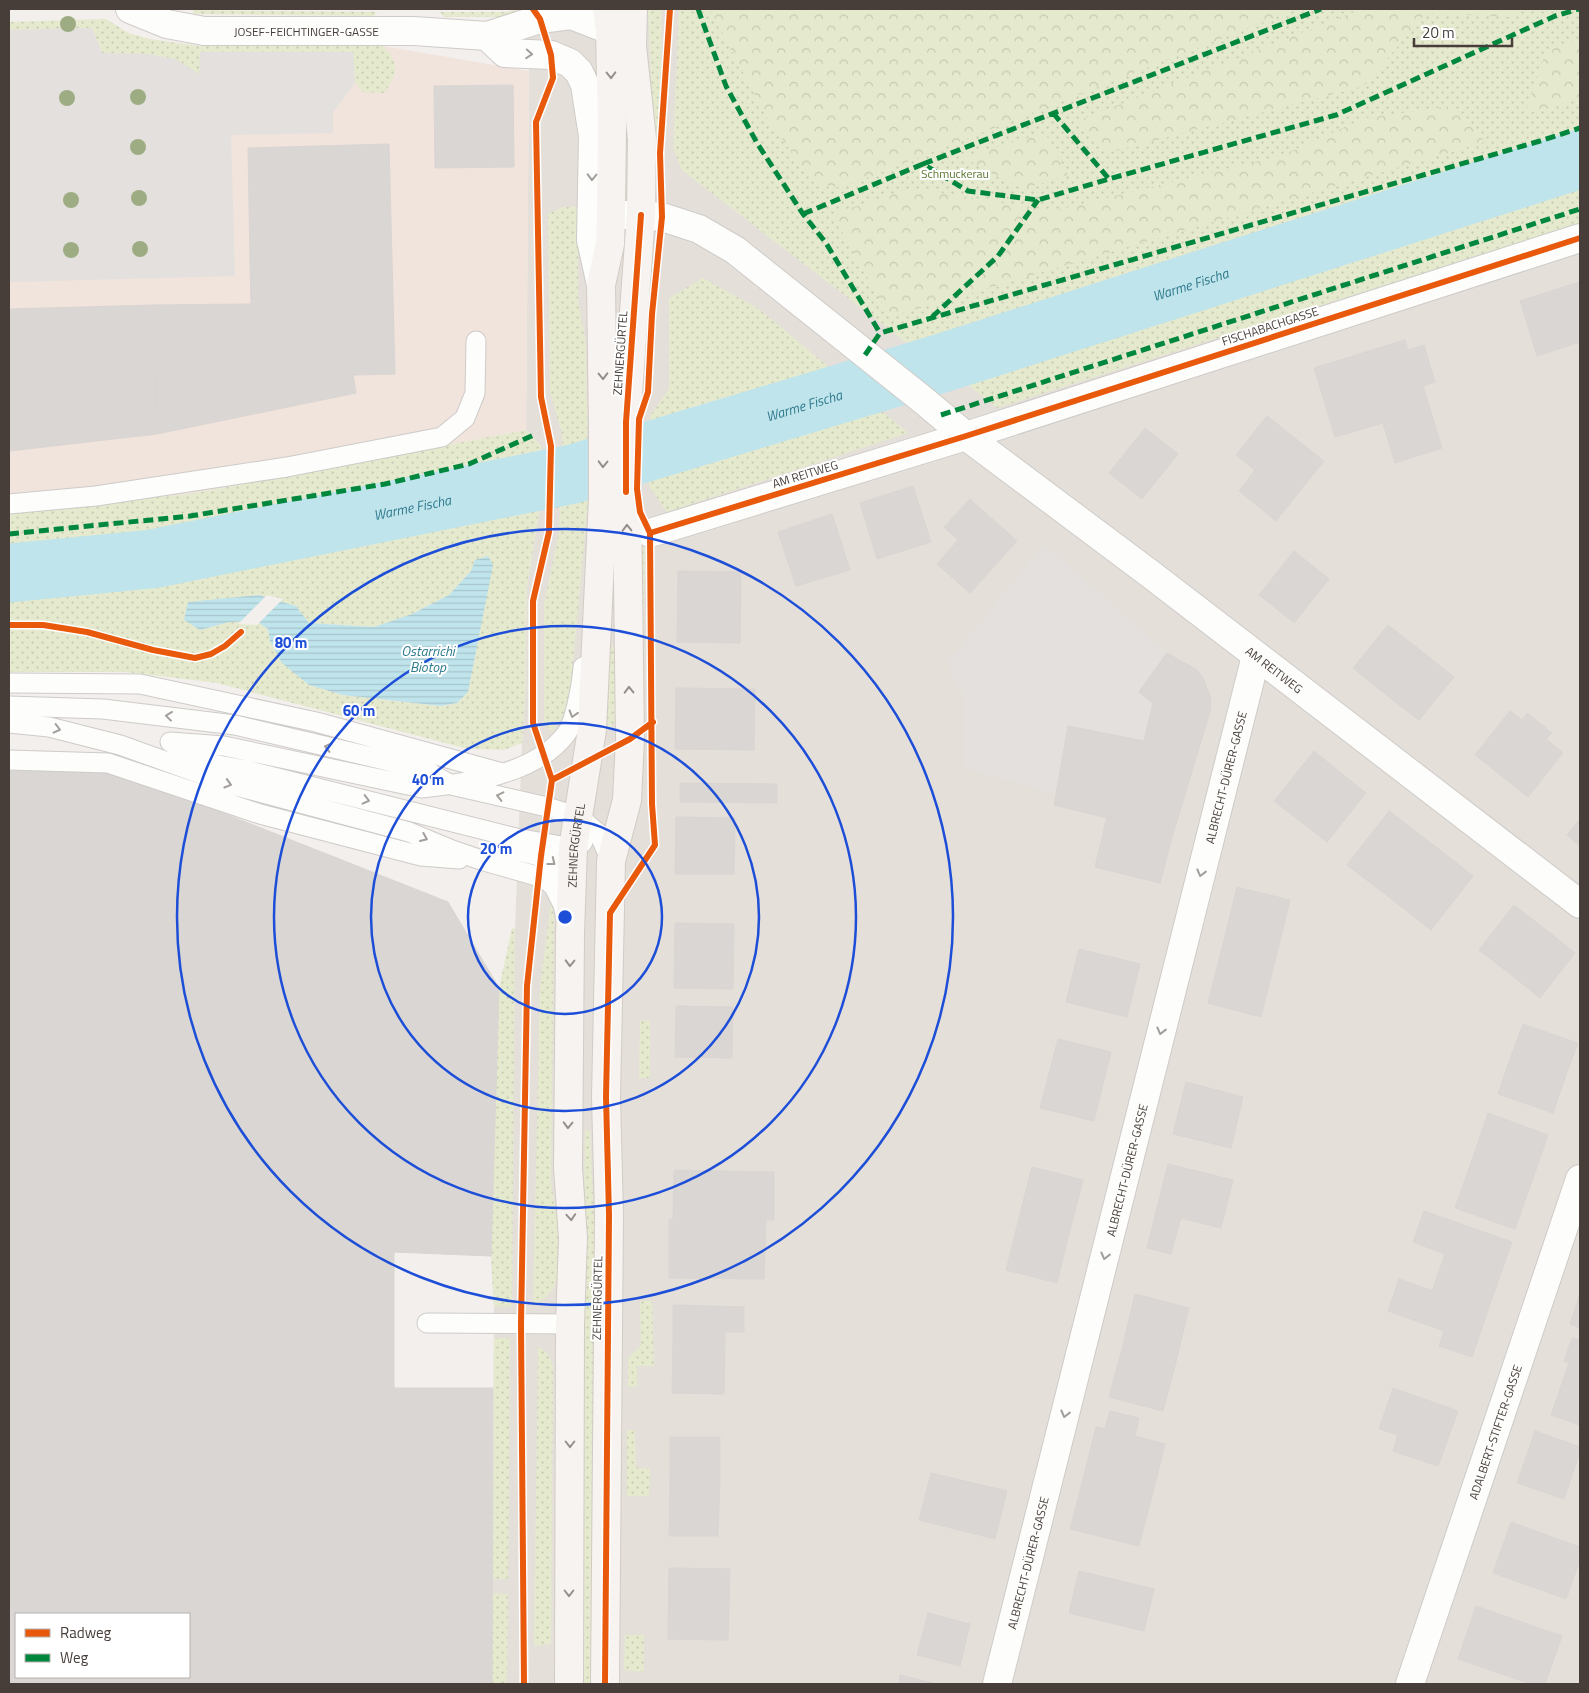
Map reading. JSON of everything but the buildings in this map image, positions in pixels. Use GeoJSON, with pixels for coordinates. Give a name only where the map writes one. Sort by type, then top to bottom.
{"type":"FeatureCollection","features":[{"type":"Feature","properties":{"kind":"main road","name":"ZEHNERGÜRTEL"},"geometry":{"type":"LineString","coordinates":[[605,1684],[609,1215],[606,1096],[611,861],[627,800],[630,739],[614,495],[615,425],[641,215],[642,139],[632,46],[633,9]]}},
{"type":"Feature","properties":{"kind":"main road","name":"ZEHNERGÜRTEL"},"geometry":{"type":"LineString","coordinates":[[609,19],[612,125],[611,215],[610,244],[601,285],[615,425]]}},
{"type":"Feature","properties":{"kind":"main road","name":"ZEHNERGÜRTEL"},"geometry":{"type":"LineString","coordinates":[[569,1684],[570,1324],[573,1238],[568,1168],[571,879],[573,848],[589,825],[599,563],[614,495]]}},
{"type":"Feature","properties":{"kind":"street","name":"JOSEF-FEICHTINGER-GASSE"},"geometry":{"type":"LineString","coordinates":[[130,9],[167,24],[204,31],[414,31],[487,36],[560,13],[609,19],[632,46]]}},
{"type":"Feature","properties":{"kind":"street"},"geometry":{"type":"LineString","coordinates":[[487,36],[505,53],[552,56],[570,63],[579,72],[585,86],[593,136],[591,240],[601,285]]}},
{"type":"Feature","properties":{"kind":"street","name":"AM REITWEG"},"geometry":{"type":"LineString","coordinates":[[611,215],[662,217],[699,229],[735,250],[966,436],[1149,573],[1580,904]]}},
{"type":"Feature","properties":{"kind":"street","name":"FISCHABACHGASSE"},"geometry":{"type":"LineString","coordinates":[[966,436],[1580,238]]}},
{"type":"Feature","properties":{"kind":"street","name":"AM REITWEG"},"geometry":{"type":"LineString","coordinates":[[650,533],[966,436]]}},
{"type":"Feature","properties":{"kind":"street","name":"ALBRECHT-DÜRER-GASSE"},"geometry":{"type":"LineString","coordinates":[[997,1684],[1256,656]]}},
{"type":"Feature","properties":{"kind":"street","name":"ADALBERT-STIFTER-GASSE"},"geometry":{"type":"LineString","coordinates":[[1410,1684],[1580,1179]]}},
{"type":"Feature","properties":{"kind":"lane"},"geometry":{"type":"LineString","coordinates":[[9,504],[96,496],[278,469],[442,437],[465,418],[475,393],[476,341]]}},
{"type":"Feature","properties":{"kind":"lane"},"geometry":{"type":"LineString","coordinates":[[573,848],[516,838],[246,770],[202,762],[170,742],[224,746],[422,788],[451,785],[503,774],[544,756],[568,733],[582,687],[588,598],[599,563]]}},
{"type":"Feature","properties":{"kind":"lane"},"geometry":{"type":"LineString","coordinates":[[9,683],[140,684],[316,722],[503,774]]}},
{"type":"Feature","properties":{"kind":"lane"},"geometry":{"type":"LineString","coordinates":[[9,706],[103,709],[236,725],[427,771],[451,785],[547,807],[589,825],[611,861]]}},
{"type":"Feature","properties":{"kind":"lane"},"geometry":{"type":"LineString","coordinates":[[9,723],[50,727],[111,742],[229,784],[410,832],[484,861],[544,878],[554,887],[563,905],[570,934]]}},
{"type":"Feature","properties":{"kind":"lane"},"geometry":{"type":"LineString","coordinates":[[9,760],[108,763],[260,814],[421,856],[484,861]]}},
{"type":"Feature","properties":{"kind":"lane"},"geometry":{"type":"LineString","coordinates":[[589,825],[627,800]]}},
{"type":"Feature","properties":{"kind":"lane"},"geometry":{"type":"LineString","coordinates":[[426,815],[454,833],[547,858],[571,879]]}},
{"type":"Feature","properties":{"kind":"lane"},"geometry":{"type":"LineString","coordinates":[[427,1323],[570,1324]]}},
{"type":"Feature","properties":{"kind":"shaded area"},"geometry":{"type":"Polygon","coordinates":[[[523,9],[1580,9],[1580,1684],[492,1684],[494,1306],[491,1256],[515,929],[525,701],[527,586],[540,508],[541,446],[526,430],[529,71],[523,9]]]}},
{"type":"Feature","properties":{"kind":"shaded area"},"geometry":{"type":"Polygon","coordinates":[[[106,19],[128,33],[149,39],[199,46],[383,46],[529,71],[526,430],[196,493],[9,513],[9,22],[106,19]]]}},
{"type":"Feature","properties":{"kind":"shaded area"},"geometry":{"type":"Polygon","coordinates":[[[92,28],[102,53],[147,54],[176,59],[199,74],[200,52],[353,52],[355,83],[333,112],[333,133],[231,135],[235,276],[9,282],[9,30],[92,28]]]}},
{"type":"Feature","properties":{"kind":"shaded area"},"geometry":{"type":"Polygon","coordinates":[[[1044,544],[1167,653],[1139,691],[1153,703],[1144,741],[1056,794],[965,768],[965,697],[954,678],[948,662],[1044,544]]]}},
{"type":"Feature","properties":{"kind":"green space"},"geometry":{"type":"Polygon","coordinates":[[[517,9],[518,13],[508,17],[444,17],[439,12],[508,12],[517,9]]]}},
{"type":"Feature","properties":{"kind":"green space"},"geometry":{"type":"Polygon","coordinates":[[[648,9],[662,9],[660,107],[654,148],[648,9]]]}},
{"type":"Feature","properties":{"kind":"green space","name":"Schmuckerau"},"geometry":{"type":"Polygon","coordinates":[[[679,9],[1580,9],[1580,145],[922,355],[682,170],[673,148],[679,9]]]}},
{"type":"Feature","properties":{"kind":"green space"},"geometry":{"type":"Polygon","coordinates":[[[710,9],[1297,9],[841,188],[813,182],[765,115],[710,9]]]}},
{"type":"Feature","properties":{"kind":"green space"},"geometry":{"type":"Polygon","coordinates":[[[1362,9],[1528,9],[1507,17],[1426,13],[1364,86],[1107,153],[1078,121],[1362,9]]]}},
{"type":"Feature","properties":{"kind":"green space"},"geometry":{"type":"Polygon","coordinates":[[[193,10],[377,12],[374,16],[194,14],[193,10]]]}},
{"type":"Feature","properties":{"kind":"green space"},"geometry":{"type":"Polygon","coordinates":[[[106,19],[128,33],[149,39],[199,46],[383,46],[392,58],[395,69],[392,80],[384,93],[363,92],[355,83],[352,52],[200,52],[200,74],[147,54],[102,53],[92,28],[9,30],[9,22],[106,19]]]}},
{"type":"Feature","properties":{"kind":"green space"},"geometry":{"type":"Polygon","coordinates":[[[1580,38],[1580,99],[1525,114],[1546,51],[1580,38]]]}},
{"type":"Feature","properties":{"kind":"green space"},"geometry":{"type":"Polygon","coordinates":[[[1453,106],[1485,142],[890,317],[832,214],[913,188],[1053,211],[1283,155],[1365,118],[1453,106]]]}},
{"type":"Feature","properties":{"kind":"green space"},"geometry":{"type":"Polygon","coordinates":[[[1045,133],[1068,175],[1023,189],[962,157],[1045,133]]]}},
{"type":"Feature","properties":{"kind":"green space"},"geometry":{"type":"Polygon","coordinates":[[[1580,145],[1580,184],[963,381],[922,355],[1580,145]]]}},
{"type":"Feature","properties":{"kind":"green space"},"geometry":{"type":"Polygon","coordinates":[[[1580,184],[1580,223],[997,408],[963,381],[1580,184]]]}},
{"type":"Feature","properties":{"kind":"green space"},"geometry":{"type":"Polygon","coordinates":[[[563,207],[578,207],[578,301],[586,344],[588,462],[558,469],[559,447],[563,447],[561,430],[550,392],[548,214],[563,207]]]}},
{"type":"Feature","properties":{"kind":"green space"},"geometry":{"type":"Polygon","coordinates":[[[703,278],[759,309],[908,433],[667,512],[649,486],[650,416],[669,389],[669,298],[703,278]]]}},
{"type":"Feature","properties":{"kind":"green space"},"geometry":{"type":"Polygon","coordinates":[[[526,430],[541,446],[540,507],[527,586],[525,701],[522,743],[504,750],[468,749],[217,683],[126,672],[9,672],[9,513],[196,493],[526,430]],[[471,571],[449,595],[412,614],[374,627],[309,623],[296,606],[259,595],[200,630],[229,622],[256,621],[268,629],[270,641],[309,685],[343,695],[441,706],[457,703],[468,692],[471,571]]]}},
{"type":"Feature","properties":{"kind":"green space"},"geometry":{"type":"Polygon","coordinates":[[[588,479],[588,502],[570,694],[563,716],[552,732],[544,723],[544,603],[559,532],[560,509],[556,508],[557,486],[588,479]]]}},
{"type":"Feature","properties":{"kind":"green space"},"geometry":{"type":"Polygon","coordinates":[[[636,519],[642,524],[645,539],[643,681],[636,519]]]}},
{"type":"Feature","properties":{"kind":"green space"},"geometry":{"type":"Polygon","coordinates":[[[610,647],[616,647],[617,715],[615,723],[602,735],[610,647]]]}},
{"type":"Feature","properties":{"kind":"green space"},"geometry":{"type":"Polygon","coordinates":[[[551,902],[554,918],[551,1182],[560,1239],[559,1268],[554,1288],[545,1298],[533,1305],[540,986],[551,902]]]}},
{"type":"Feature","properties":{"kind":"green space"},"geometry":{"type":"Polygon","coordinates":[[[512,928],[515,929],[512,1307],[494,1306],[491,1256],[499,988],[512,928]]]}},
{"type":"Feature","properties":{"kind":"green space"},"geometry":{"type":"Polygon","coordinates":[[[650,1020],[650,1078],[639,1078],[640,1021],[650,1020]]]}},
{"type":"Feature","properties":{"kind":"green space"},"geometry":{"type":"Polygon","coordinates":[[[585,1131],[590,1131],[598,1308],[594,1684],[582,1684],[584,1549],[582,1350],[585,1131]]]}},
{"type":"Feature","properties":{"kind":"green space"},"geometry":{"type":"Polygon","coordinates":[[[640,1301],[652,1301],[654,1366],[637,1366],[637,1387],[628,1387],[628,1358],[641,1346],[640,1301]]]}},
{"type":"Feature","properties":{"kind":"green space"},"geometry":{"type":"Polygon","coordinates":[[[494,1338],[510,1338],[508,1579],[493,1579],[494,1338]]]}},
{"type":"Feature","properties":{"kind":"green space"},"geometry":{"type":"Polygon","coordinates":[[[538,1346],[548,1354],[553,1366],[551,1644],[534,1646],[538,1346]]]}},
{"type":"Feature","properties":{"kind":"green space"},"geometry":{"type":"Polygon","coordinates":[[[627,1430],[635,1430],[636,1467],[650,1469],[649,1496],[627,1496],[627,1430]]]}},
{"type":"Feature","properties":{"kind":"green space"},"geometry":{"type":"Polygon","coordinates":[[[493,1593],[508,1594],[507,1684],[492,1684],[493,1593]]]}},
{"type":"Feature","properties":{"kind":"green space"},"geometry":{"type":"Polygon","coordinates":[[[625,1635],[644,1635],[644,1672],[624,1670],[625,1635]]]}},
{"type":"Feature","properties":{"kind":"water","name":"Ostarrichi Biotop"},"geometry":{"type":"Polygon","coordinates":[[[488,556],[493,565],[468,692],[457,703],[441,706],[343,695],[309,685],[282,663],[270,641],[268,629],[256,621],[229,622],[200,630],[184,620],[188,602],[259,595],[296,606],[309,623],[374,627],[412,614],[449,595],[471,571],[475,560],[488,556]]]}},
{"type":"Feature","properties":{"kind":"pier"},"geometry":{"type":"Polygon","coordinates":[[[267,595],[283,599],[257,625],[238,624],[267,595]]]}},
{"type":"Feature","properties":{"kind":"waterway","name":"Warme Fischa"},"geometry":{"type":"LineString","coordinates":[[9,573],[152,559],[573,474],[939,364],[1580,159]]}},
{"type":"Feature","properties":{"kind":"marked path"},"geometry":{"type":"LineString","coordinates":[[698,9],[726,86],[757,143],[803,214],[826,243],[880,333]]}},
{"type":"Feature","properties":{"kind":"marked path"},"geometry":{"type":"LineString","coordinates":[[923,164],[1321,9]]}},
{"type":"Feature","properties":{"kind":"marked path"},"geometry":{"type":"LineString","coordinates":[[803,214],[923,164],[968,191],[1038,200],[1336,115],[1555,16],[1579,9]]}},
{"type":"Feature","properties":{"kind":"marked path"},"geometry":{"type":"LineString","coordinates":[[1053,113],[1109,179]]}},
{"type":"Feature","properties":{"kind":"marked path"},"geometry":{"type":"LineString","coordinates":[[865,355],[880,333],[1580,128]]}},
{"type":"Feature","properties":{"kind":"marked path"},"geometry":{"type":"LineString","coordinates":[[932,317],[998,256],[1038,200]]}},
{"type":"Feature","properties":{"kind":"marked path"},"geometry":{"type":"LineString","coordinates":[[941,415],[1580,209]]}},
{"type":"Feature","properties":{"kind":"marked path"},"geometry":{"type":"LineString","coordinates":[[9,534],[190,516],[385,484],[469,464],[536,434]]}},
{"type":"Feature","properties":{"kind":"cycle path"},"geometry":{"type":"LineString","coordinates":[[524,1684],[521,1324],[527,986],[541,856],[552,780],[533,723],[533,601],[549,532],[551,446],[541,397],[536,122],[553,78],[551,55],[540,19],[533,9]]}},
{"type":"Feature","properties":{"kind":"cycle path"},"geometry":{"type":"LineString","coordinates":[[605,1684],[609,1215],[606,1097],[610,913],[655,845],[652,804],[650,533],[640,512],[637,489],[639,419],[648,392],[652,314],[662,217],[660,153],[670,9]]}},
{"type":"Feature","properties":{"kind":"cycle path"},"geometry":{"type":"LineString","coordinates":[[626,492],[626,422],[641,215]]}},
{"type":"Feature","properties":{"kind":"cycle path"},"geometry":{"type":"LineString","coordinates":[[650,533],[966,436],[1580,238]]}},
{"type":"Feature","properties":{"kind":"cycle path"},"geometry":{"type":"LineString","coordinates":[[9,625],[43,625],[87,632],[153,650],[195,658],[211,654],[225,646],[241,632]]}},
{"type":"Feature","properties":{"kind":"cycle path"},"geometry":{"type":"LineString","coordinates":[[552,780],[630,739],[653,722]]}}]}
